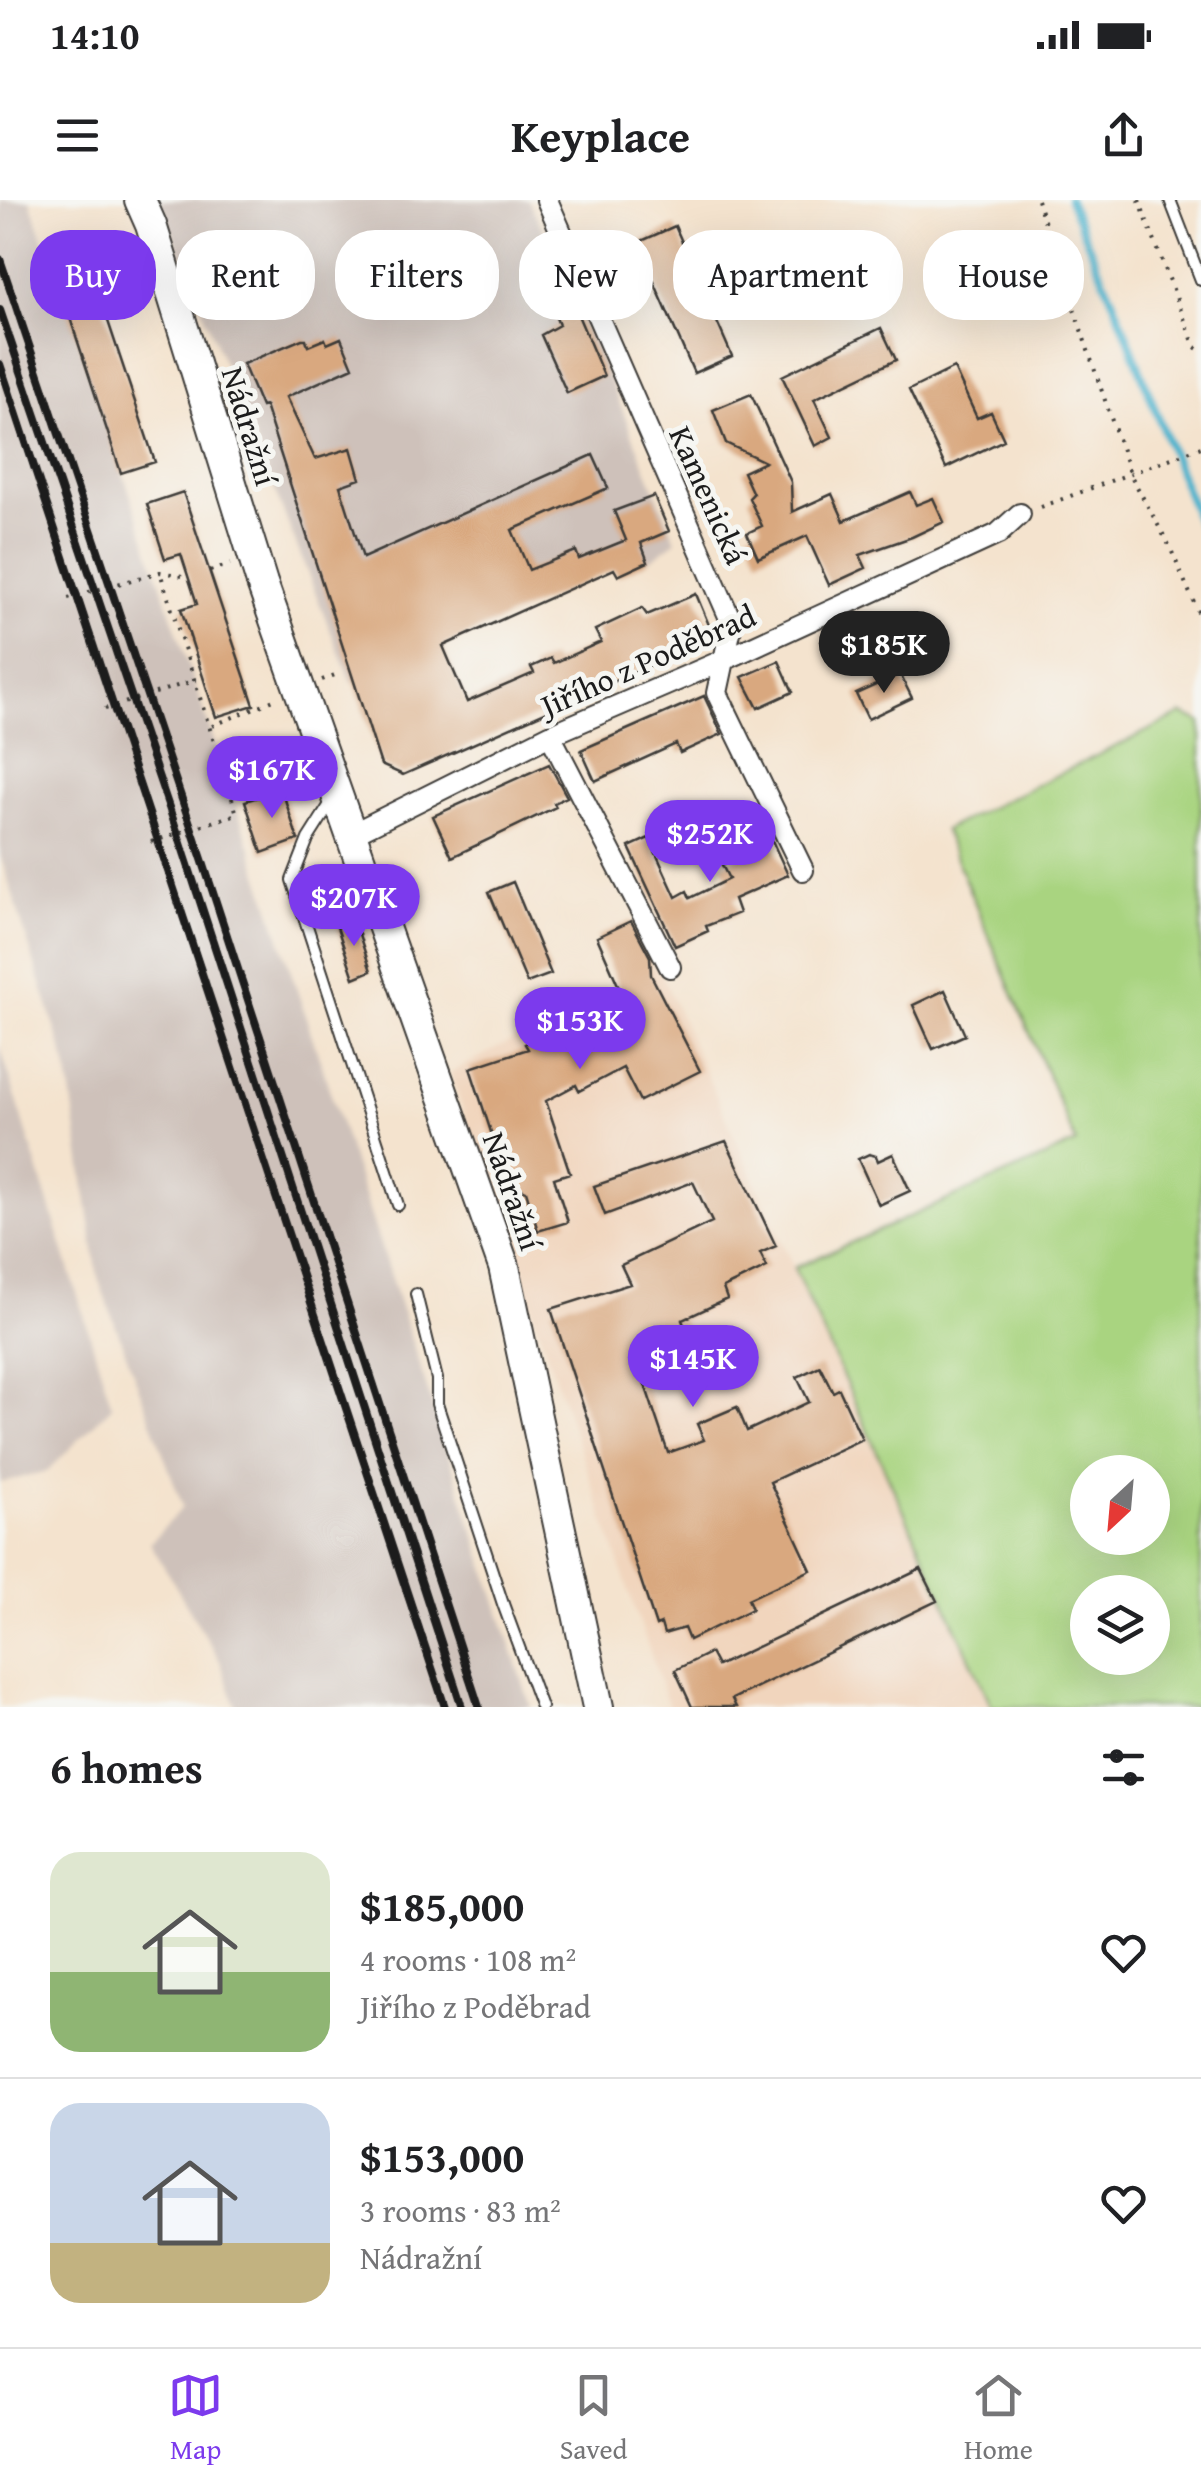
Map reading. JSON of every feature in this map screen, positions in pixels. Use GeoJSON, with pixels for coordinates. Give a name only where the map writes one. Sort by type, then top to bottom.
{"type":"FeatureCollection","features":[{"type":"Feature","properties":{"kind":"main road","name":"Nádražní"},"geometry":{"type":"LineString","coordinates":[[140,200],[262,583],[504,1266],[598,1707]]}},
{"type":"Feature","properties":{"kind":"street","name":"Kamenická"},"geometry":{"type":"LineString","coordinates":[[547,200],[732,623],[717,693],[803,870]]}},
{"type":"Feature","properties":{"kind":"street","name":"Jiřího z Poděbrad"},"geometry":{"type":"LineString","coordinates":[[352,834],[550,734],[724,660],[998,534],[1020,514]]}},
{"type":"Feature","properties":{"kind":"street"},"geometry":{"type":"LineString","coordinates":[[550,734],[670,967]]}},
{"type":"Feature","properties":{"kind":"lane"},"geometry":{"type":"LineString","coordinates":[[1170,200],[1201,280]]}},
{"type":"Feature","properties":{"kind":"lane"},"geometry":{"type":"LineString","coordinates":[[337,792],[308,839],[292,880],[398,1205]]}},
{"type":"Feature","properties":{"kind":"lane"},"geometry":{"type":"LineString","coordinates":[[416,1294],[436,1379],[437,1404],[502,1604],[541,1707]]}},
{"type":"Feature","properties":{"kind":"path"},"geometry":{"type":"LineString","coordinates":[[1037,200],[1130,474],[1169,544],[1201,619]]}},
{"type":"Feature","properties":{"kind":"path"},"geometry":{"type":"LineString","coordinates":[[1139,200],[1195,347],[1201,350]]}},
{"type":"Feature","properties":{"kind":"path"},"geometry":{"type":"LineString","coordinates":[[1020,514],[1201,448]]}},
{"type":"Feature","properties":{"kind":"path"},"geometry":{"type":"LineString","coordinates":[[68,598],[160,572],[188,577]]}},
{"type":"Feature","properties":{"kind":"path"},"geometry":{"type":"LineString","coordinates":[[152,842],[237,814],[160,572]]}},
{"type":"Feature","properties":{"kind":"path"},"geometry":{"type":"LineString","coordinates":[[318,682],[340,673]]}},
{"type":"Feature","properties":{"kind":"path"},"geometry":{"type":"LineString","coordinates":[[105,709],[196,680]]}},
{"type":"Feature","properties":{"kind":"path"},"geometry":{"type":"LineString","coordinates":[[212,726],[281,697]]}},
{"type":"Feature","properties":{"kind":"shaded area"},"geometry":{"type":"Polygon","coordinates":[[[0,200],[30,200],[40,230],[30,230],[30,320],[71,320],[250,846],[531,1707],[236,1707],[220,1661],[150,1543],[183,1507],[98,1278],[67,1065],[0,855],[0,200]]]}},
{"type":"Feature","properties":{"kind":"shaded area"},"geometry":{"type":"Polygon","coordinates":[[[159,200],[528,200],[543,230],[519,230],[519,320],[585,320],[676,541],[648,562],[618,576],[614,569],[395,668],[351,682],[207,320],[315,320],[315,230],[176,230],[176,243],[159,200]]]}},
{"type":"Feature","properties":{"kind":"shaded area"},"geometry":{"type":"Polygon","coordinates":[[[657,965],[992,1707],[669,1707],[450,1073],[657,965]]]}},
{"type":"Feature","properties":{"kind":"shaded area"},"geometry":{"type":"Polygon","coordinates":[[[0,1046],[112,1406],[48,1471],[0,1483],[0,1046]]]}},
{"type":"Feature","properties":{"kind":"green space"},"geometry":{"type":"Polygon","coordinates":[[[1182,714],[1201,722],[1201,1707],[992,1707],[794,1268],[1076,1143],[944,830],[1182,714]]]}},
{"type":"Feature","properties":{"kind":"building"},"geometry":{"type":"Polygon","coordinates":[[[675,226],[677,230],[673,230],[673,320],[716,320],[732,356],[694,373],[653,279],[653,236],[675,226]]]}},
{"type":"Feature","properties":{"kind":"building"},"geometry":{"type":"Polygon","coordinates":[[[71,320],[108,320],[155,462],[121,473],[71,320]]]}},
{"type":"Feature","properties":{"kind":"building"},"geometry":{"type":"Polygon","coordinates":[[[557,320],[580,320],[604,376],[567,393],[541,335],[559,325],[557,320]]]}},
{"type":"Feature","properties":{"kind":"building"},"geometry":{"type":"Polygon","coordinates":[[[881,328],[896,360],[814,399],[832,437],[815,446],[782,376],[881,328]]]}},
{"type":"Feature","properties":{"kind":"building"},"geometry":{"type":"Polygon","coordinates":[[[341,338],[353,367],[286,397],[315,459],[351,448],[360,479],[340,486],[363,558],[593,455],[608,488],[512,530],[529,570],[576,551],[579,559],[626,540],[614,511],[654,496],[669,531],[641,543],[648,562],[618,576],[614,569],[443,646],[467,702],[534,673],[531,667],[551,658],[554,663],[601,642],[595,630],[642,608],[647,615],[696,594],[714,637],[403,775],[381,765],[265,406],[261,407],[243,364],[302,339],[306,339],[308,346],[341,338]]]}},
{"type":"Feature","properties":{"kind":"building"},"geometry":{"type":"Polygon","coordinates":[[[954,368],[977,418],[991,412],[1004,440],[946,468],[909,390],[954,368]]]}},
{"type":"Feature","properties":{"kind":"building"},"geometry":{"type":"Polygon","coordinates":[[[751,394],[791,482],[792,512],[832,494],[844,521],[910,492],[916,505],[933,498],[944,522],[860,555],[866,568],[829,585],[807,536],[758,558],[747,533],[762,526],[743,472],[765,462],[726,443],[713,410],[751,394]]]}},
{"type":"Feature","properties":{"kind":"building"},"geometry":{"type":"Polygon","coordinates":[[[183,492],[254,705],[216,717],[181,609],[197,604],[181,554],[165,559],[147,504],[183,492]]]}},
{"type":"Feature","properties":{"kind":"building"},"geometry":{"type":"Polygon","coordinates":[[[779,661],[793,692],[758,708],[742,677],[779,661]]]}},
{"type":"Feature","properties":{"kind":"building"},"geometry":{"type":"Polygon","coordinates":[[[900,674],[912,698],[868,719],[856,694],[900,674]]]}},
{"type":"Feature","properties":{"kind":"building"},"geometry":{"type":"Polygon","coordinates":[[[704,696],[722,734],[680,753],[676,744],[595,781],[581,750],[704,696]]]}},
{"type":"Feature","properties":{"kind":"building"},"geometry":{"type":"Polygon","coordinates":[[[549,764],[567,797],[554,803],[556,807],[452,857],[433,816],[549,764]]]}},
{"type":"Feature","properties":{"kind":"building"},"geometry":{"type":"Polygon","coordinates":[[[282,790],[298,840],[262,853],[245,801],[282,790]]]}},
{"type":"Feature","properties":{"kind":"building"},"geometry":{"type":"Polygon","coordinates":[[[760,827],[765,836],[769,834],[788,875],[734,899],[739,913],[706,926],[708,931],[675,946],[629,847],[649,838],[676,897],[687,891],[690,898],[729,879],[722,865],[740,856],[732,839],[760,827]]]}},
{"type":"Feature","properties":{"kind":"building"},"geometry":{"type":"Polygon","coordinates":[[[513,882],[551,974],[527,983],[489,892],[513,882]]]}},
{"type":"Feature","properties":{"kind":"building"},"geometry":{"type":"Polygon","coordinates":[[[631,921],[650,957],[651,975],[700,1071],[640,1101],[623,1068],[579,1091],[576,1085],[546,1101],[570,1173],[554,1178],[568,1222],[538,1231],[526,1191],[508,1184],[470,1068],[528,1049],[525,1044],[622,994],[597,937],[631,921]]]}},
{"type":"Feature","properties":{"kind":"building"},"geometry":{"type":"Polygon","coordinates":[[[355,922],[371,971],[354,978],[337,927],[355,922]]]}},
{"type":"Feature","properties":{"kind":"building"},"geometry":{"type":"Polygon","coordinates":[[[945,990],[965,1035],[933,1049],[913,1005],[945,990]]]}},
{"type":"Feature","properties":{"kind":"building"},"geometry":{"type":"Polygon","coordinates":[[[726,1141],[776,1246],[760,1253],[767,1267],[723,1288],[727,1299],[682,1320],[694,1348],[639,1367],[668,1453],[704,1440],[697,1424],[737,1407],[747,1431],[809,1402],[797,1377],[820,1366],[833,1392],[839,1389],[862,1439],[770,1482],[811,1570],[748,1599],[752,1609],[689,1640],[684,1628],[664,1634],[661,1624],[656,1626],[551,1309],[630,1284],[621,1265],[712,1222],[693,1182],[605,1215],[594,1186],[726,1141]]]}},
{"type":"Feature","properties":{"kind":"building"},"geometry":{"type":"Polygon","coordinates":[[[869,1154],[878,1161],[893,1154],[910,1191],[879,1205],[858,1159],[869,1154]]]}},
{"type":"Feature","properties":{"kind":"building"},"geometry":{"type":"Polygon","coordinates":[[[921,1569],[937,1601],[732,1699],[736,1707],[692,1707],[675,1670],[710,1653],[717,1666],[921,1569]]]}},
{"type":"Feature","properties":{"kind":"waterway"},"geometry":{"type":"LineString","coordinates":[[1069,200],[1118,312],[1201,529]]}},
{"type":"Feature","properties":{"kind":"railway"},"geometry":{"type":"LineString","coordinates":[[0,259],[202,859],[479,1707]]}},
{"type":"Feature","properties":{"kind":"railway"},"geometry":{"type":"LineString","coordinates":[[0,310],[178,834],[462,1707]]}},
{"type":"Feature","properties":{"kind":"railway"},"geometry":{"type":"LineString","coordinates":[[0,364],[445,1707]]}}]}
